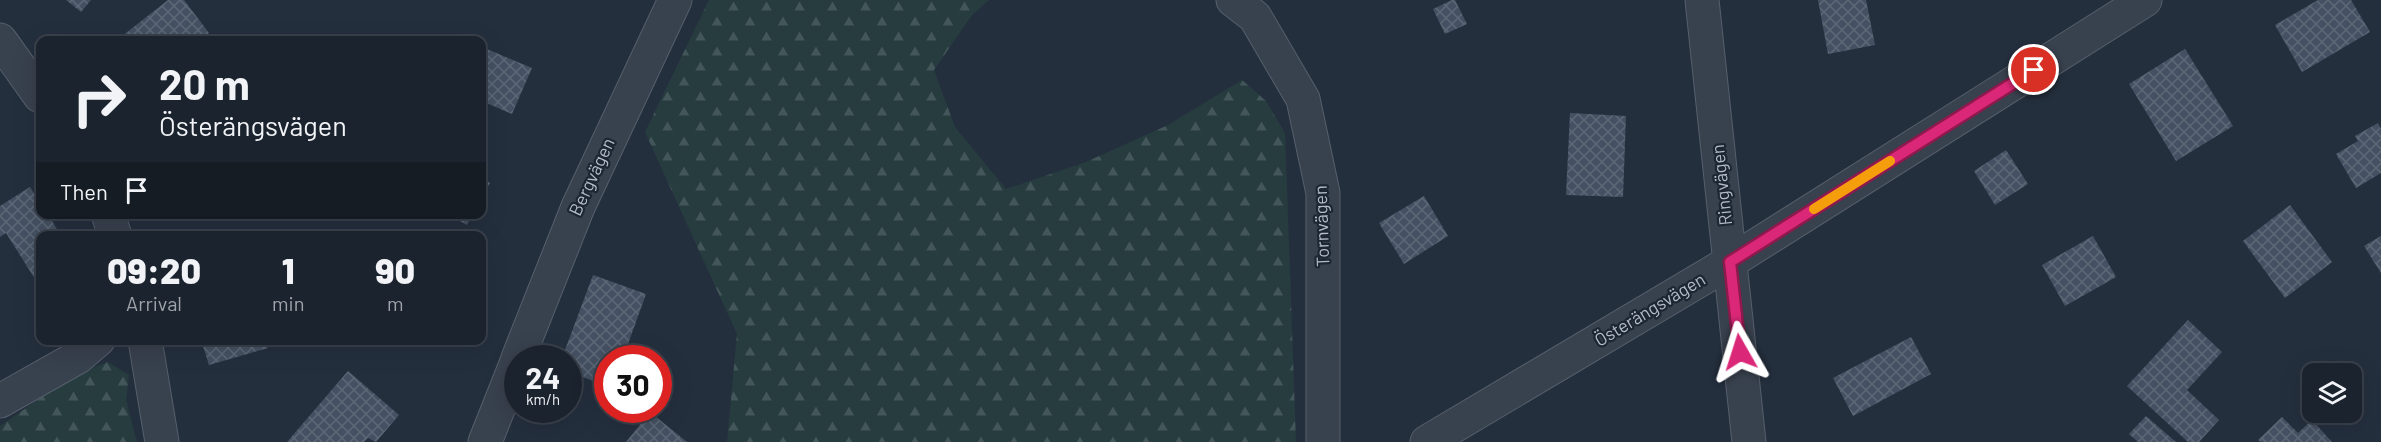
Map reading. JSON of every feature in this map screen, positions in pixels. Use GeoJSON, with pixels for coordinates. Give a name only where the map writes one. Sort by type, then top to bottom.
{"type":"FeatureCollection","features":[{"type":"Feature","properties":{"kind":"street","name":"Bergvägen"},"geometry":{"type":"LineString","coordinates":[[524,345],[578,207],[675,0]]}},
{"type":"Feature","properties":{"kind":"street","name":"Tornvägen"},"geometry":{"type":"LineString","coordinates":[[1233,0],[1255,17],[1303,99],[1323,193],[1323,442]]}},
{"type":"Feature","properties":{"kind":"street","name":"Ringvägen"},"geometry":{"type":"LineString","coordinates":[[1702,0],[1749,442]]}},
{"type":"Feature","properties":{"kind":"street","name":"Österängsvägen"},"geometry":{"type":"LineString","coordinates":[[1427,442],[1730,262],[2145,0]]}},
{"type":"Feature","properties":{"kind":"street"},"geometry":{"type":"LineString","coordinates":[[0,40],[36,90]]}},
{"type":"Feature","properties":{"kind":"street"},"geometry":{"type":"LineString","coordinates":[[0,401],[78,357],[92,345]]}},
{"type":"Feature","properties":{"kind":"street"},"geometry":{"type":"LineString","coordinates":[[146,345],[162,442]]}},
{"type":"Feature","properties":{"kind":"street","name":"Bergvägen"},"geometry":{"type":"LineString","coordinates":[[485,442],[504,394]]}},
{"type":"Feature","properties":{"kind":"green space"},"geometry":{"type":"Polygon","coordinates":[[[709,0],[989,0],[972,15],[934,70],[955,127],[1006,189],[1086,162],[1168,125],[1242,80],[1266,101],[1285,133],[1296,442],[727,442],[737,334],[645,132],[709,0]]]}},
{"type":"Feature","properties":{"kind":"green space"},"geometry":{"type":"Polygon","coordinates":[[[108,362],[129,375],[126,400],[137,442],[0,442],[0,426],[77,373],[108,362]]]}},
{"type":"Feature","properties":{"kind":"building"},"geometry":{"type":"Polygon","coordinates":[[[66,0],[91,0],[81,12],[66,0]]]}},
{"type":"Feature","properties":{"kind":"building"},"geometry":{"type":"Polygon","coordinates":[[[168,0],[184,0],[209,33],[205,36],[122,36],[168,0]]]}},
{"type":"Feature","properties":{"kind":"building"},"geometry":{"type":"Polygon","coordinates":[[[1455,0],[1467,24],[1445,34],[1433,9],[1455,0]]]}},
{"type":"Feature","properties":{"kind":"building"},"geometry":{"type":"Polygon","coordinates":[[[1818,0],[1866,0],[1875,45],[1828,54],[1818,0]]]}},
{"type":"Feature","properties":{"kind":"building"},"geometry":{"type":"Polygon","coordinates":[[[2318,0],[2351,0],[2370,32],[2302,72],[2275,25],[2318,0]]]}},
{"type":"Feature","properties":{"kind":"building"},"geometry":{"type":"Polygon","coordinates":[[[486,49],[532,68],[512,114],[486,103],[486,49]]]}},
{"type":"Feature","properties":{"kind":"building"},"geometry":{"type":"Polygon","coordinates":[[[2185,49],[2233,126],[2176,161],[2129,84],[2185,49]]]}},
{"type":"Feature","properties":{"kind":"building"},"geometry":{"type":"Polygon","coordinates":[[[1570,113],[1626,116],[1623,197],[1566,195],[1570,113]]]}},
{"type":"Feature","properties":{"kind":"building"},"geometry":{"type":"Polygon","coordinates":[[[2378,123],[2381,129],[2381,173],[2356,188],[2336,154],[2358,141],[2355,136],[2378,123]]]}},
{"type":"Feature","properties":{"kind":"building"},"geometry":{"type":"Polygon","coordinates":[[[2006,150],[2028,184],[1995,205],[1974,171],[2006,150]]]}},
{"type":"Feature","properties":{"kind":"building"},"geometry":{"type":"Polygon","coordinates":[[[30,187],[36,197],[36,219],[51,219],[58,231],[36,231],[36,281],[6,233],[0,237],[0,206],[30,187]]]}},
{"type":"Feature","properties":{"kind":"building"},"geometry":{"type":"Polygon","coordinates":[[[1424,196],[1448,236],[1404,264],[1379,223],[1424,196]]]}},
{"type":"Feature","properties":{"kind":"building"},"geometry":{"type":"Polygon","coordinates":[[[2290,205],[2332,262],[2285,298],[2243,241],[2290,205]]]}},
{"type":"Feature","properties":{"kind":"building"},"geometry":{"type":"Polygon","coordinates":[[[457,219],[470,219],[467,225],[457,219]]]}},
{"type":"Feature","properties":{"kind":"building"},"geometry":{"type":"Polygon","coordinates":[[[2093,236],[2116,277],[2065,306],[2042,265],[2093,236]]]}},
{"type":"Feature","properties":{"kind":"building"},"geometry":{"type":"Polygon","coordinates":[[[2381,236],[2381,273],[2364,246],[2381,236]]]}},
{"type":"Feature","properties":{"kind":"building"},"geometry":{"type":"Polygon","coordinates":[[[593,275],[646,294],[628,345],[594,345],[594,381],[582,377],[582,345],[567,345],[593,275]]]}},
{"type":"Feature","properties":{"kind":"building"},"geometry":{"type":"Polygon","coordinates":[[[2188,320],[2222,352],[2187,390],[2219,420],[2199,442],[2188,442],[2127,386],[2188,320]]]}},
{"type":"Feature","properties":{"kind":"building"},"geometry":{"type":"Polygon","coordinates":[[[1911,337],[1931,374],[1853,416],[1833,378],[1911,337]]]}},
{"type":"Feature","properties":{"kind":"building"},"geometry":{"type":"Polygon","coordinates":[[[203,345],[267,345],[268,348],[209,365],[203,345]]]}},
{"type":"Feature","properties":{"kind":"building"},"geometry":{"type":"Polygon","coordinates":[[[348,371],[399,415],[376,442],[368,438],[364,442],[287,442],[348,371]]]}},
{"type":"Feature","properties":{"kind":"building"},"geometry":{"type":"Polygon","coordinates":[[[2146,416],[2176,442],[2138,442],[2129,434],[2146,416]]]}},
{"type":"Feature","properties":{"kind":"building"},"geometry":{"type":"Polygon","coordinates":[[[2282,417],[2298,433],[2309,423],[2315,423],[2332,442],[2261,442],[2258,440],[2282,417]]]}},
{"type":"Feature","properties":{"kind":"building"},"geometry":{"type":"Polygon","coordinates":[[[641,423],[664,423],[687,442],[626,442],[641,423]]]}},
{"type":"Feature","properties":{"kind":"slow traffic"},"geometry":{"type":"LineString","coordinates":[[1814,209],[1890,161]]}},
{"type":"Feature","properties":{"kind":"route"},"geometry":{"type":"LineString","coordinates":[[1740,352],[1730,262],[2034,70]]}}]}
